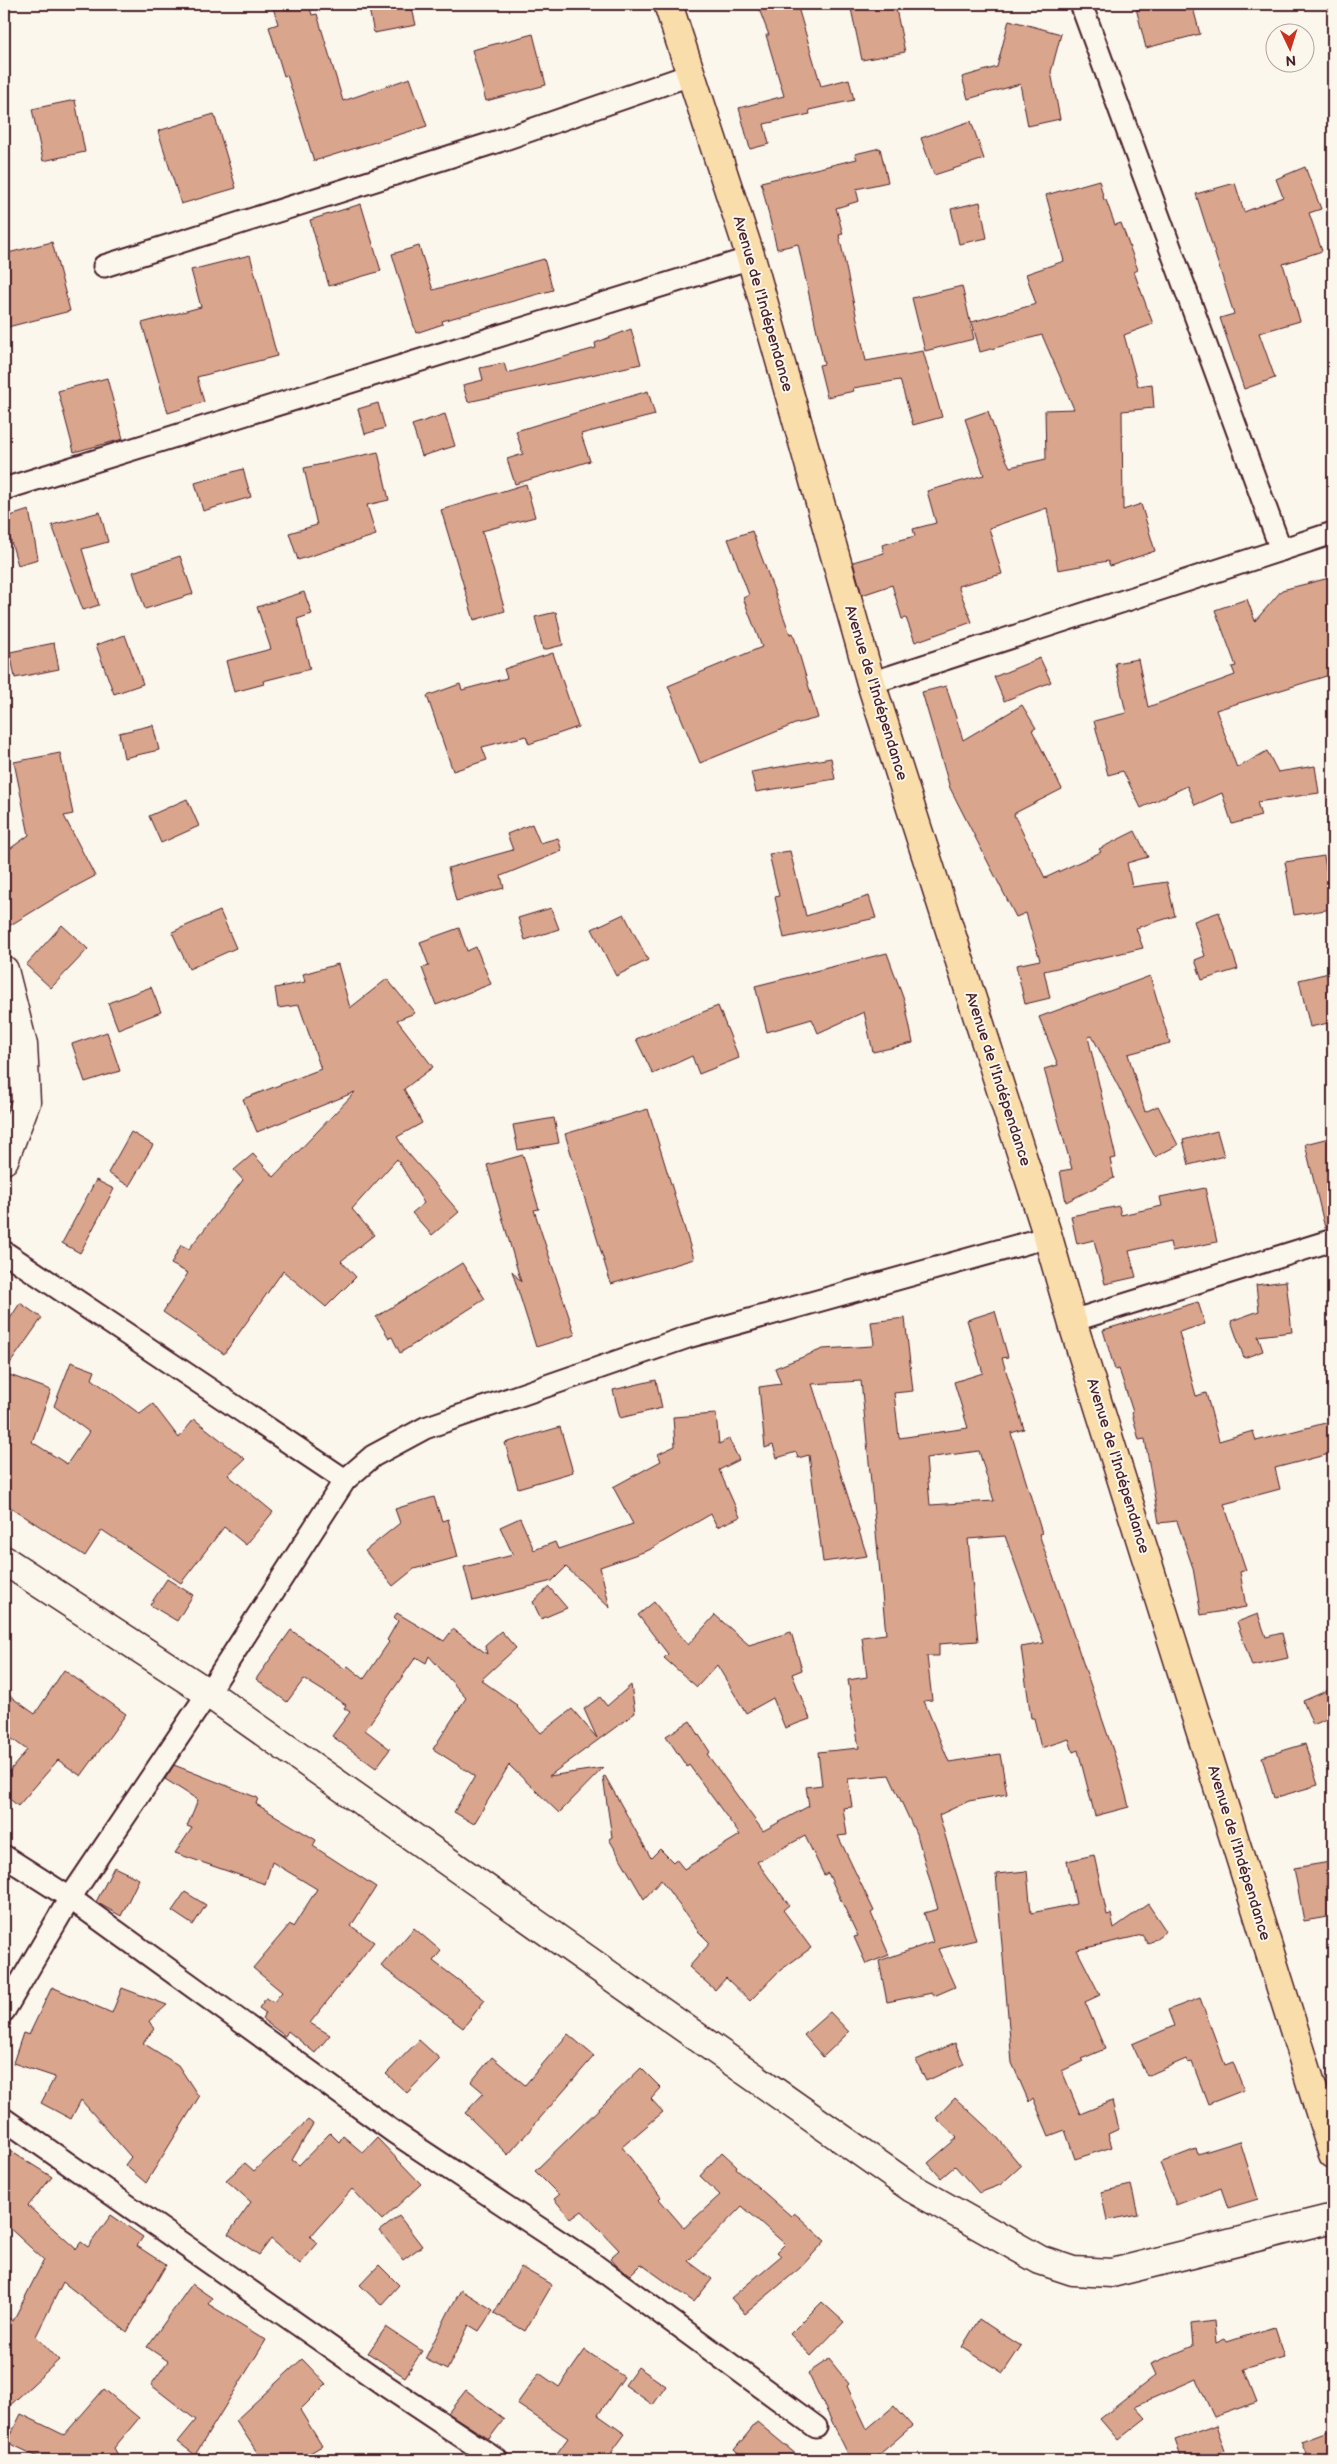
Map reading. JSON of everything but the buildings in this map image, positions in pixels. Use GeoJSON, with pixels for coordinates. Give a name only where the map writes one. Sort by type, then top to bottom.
{"type":"FeatureCollection","features":[{"type":"Feature","properties":{"kind":"main road","name":"Avenue de l'Indépendance"},"geometry":{"type":"LineString","coordinates":[[668,4],[751,258],[871,683],[1048,1236],[1072,1321],[1333,2154]]}},
{"type":"Feature","properties":{"kind":"street"},"geometry":{"type":"LineString","coordinates":[[1081,4],[1281,550]]}},
{"type":"Feature","properties":{"kind":"street"},"geometry":{"type":"LineString","coordinates":[[104,266],[499,141],[690,74]]}},
{"type":"Feature","properties":{"kind":"street"},"geometry":{"type":"LineString","coordinates":[[4,489],[751,258]]}},
{"type":"Feature","properties":{"kind":"street"},"geometry":{"type":"LineString","coordinates":[[871,683],[1333,533]]}},
{"type":"Feature","properties":{"kind":"street"},"geometry":{"type":"LineString","coordinates":[[4,970],[23,1045],[26,1102],[4,1160]]}},
{"type":"Feature","properties":{"kind":"street"},"geometry":{"type":"LineString","coordinates":[[4,2010],[70,1898],[208,1693],[345,1480],[373,1456],[426,1428],[688,1337],[1048,1236]]}},
{"type":"Feature","properties":{"kind":"street"},"geometry":{"type":"LineString","coordinates":[[1072,1321],[1333,1240]]}},
{"type":"Feature","properties":{"kind":"street"},"geometry":{"type":"LineString","coordinates":[[4,1252],[345,1480]]}},
{"type":"Feature","properties":{"kind":"street"},"geometry":{"type":"LineString","coordinates":[[4,1560],[208,1693],[912,2188],[1040,2260],[1073,2271],[1112,2273],[1333,2218]]}},
{"type":"Feature","properties":{"kind":"street"},"geometry":{"type":"LineString","coordinates":[[4,1856],[70,1898],[395,2133],[592,2263],[816,2427]]}},
{"type":"Feature","properties":{"kind":"street"},"geometry":{"type":"LineString","coordinates":[[4,2119],[383,2384],[497,2460]]}}]}
